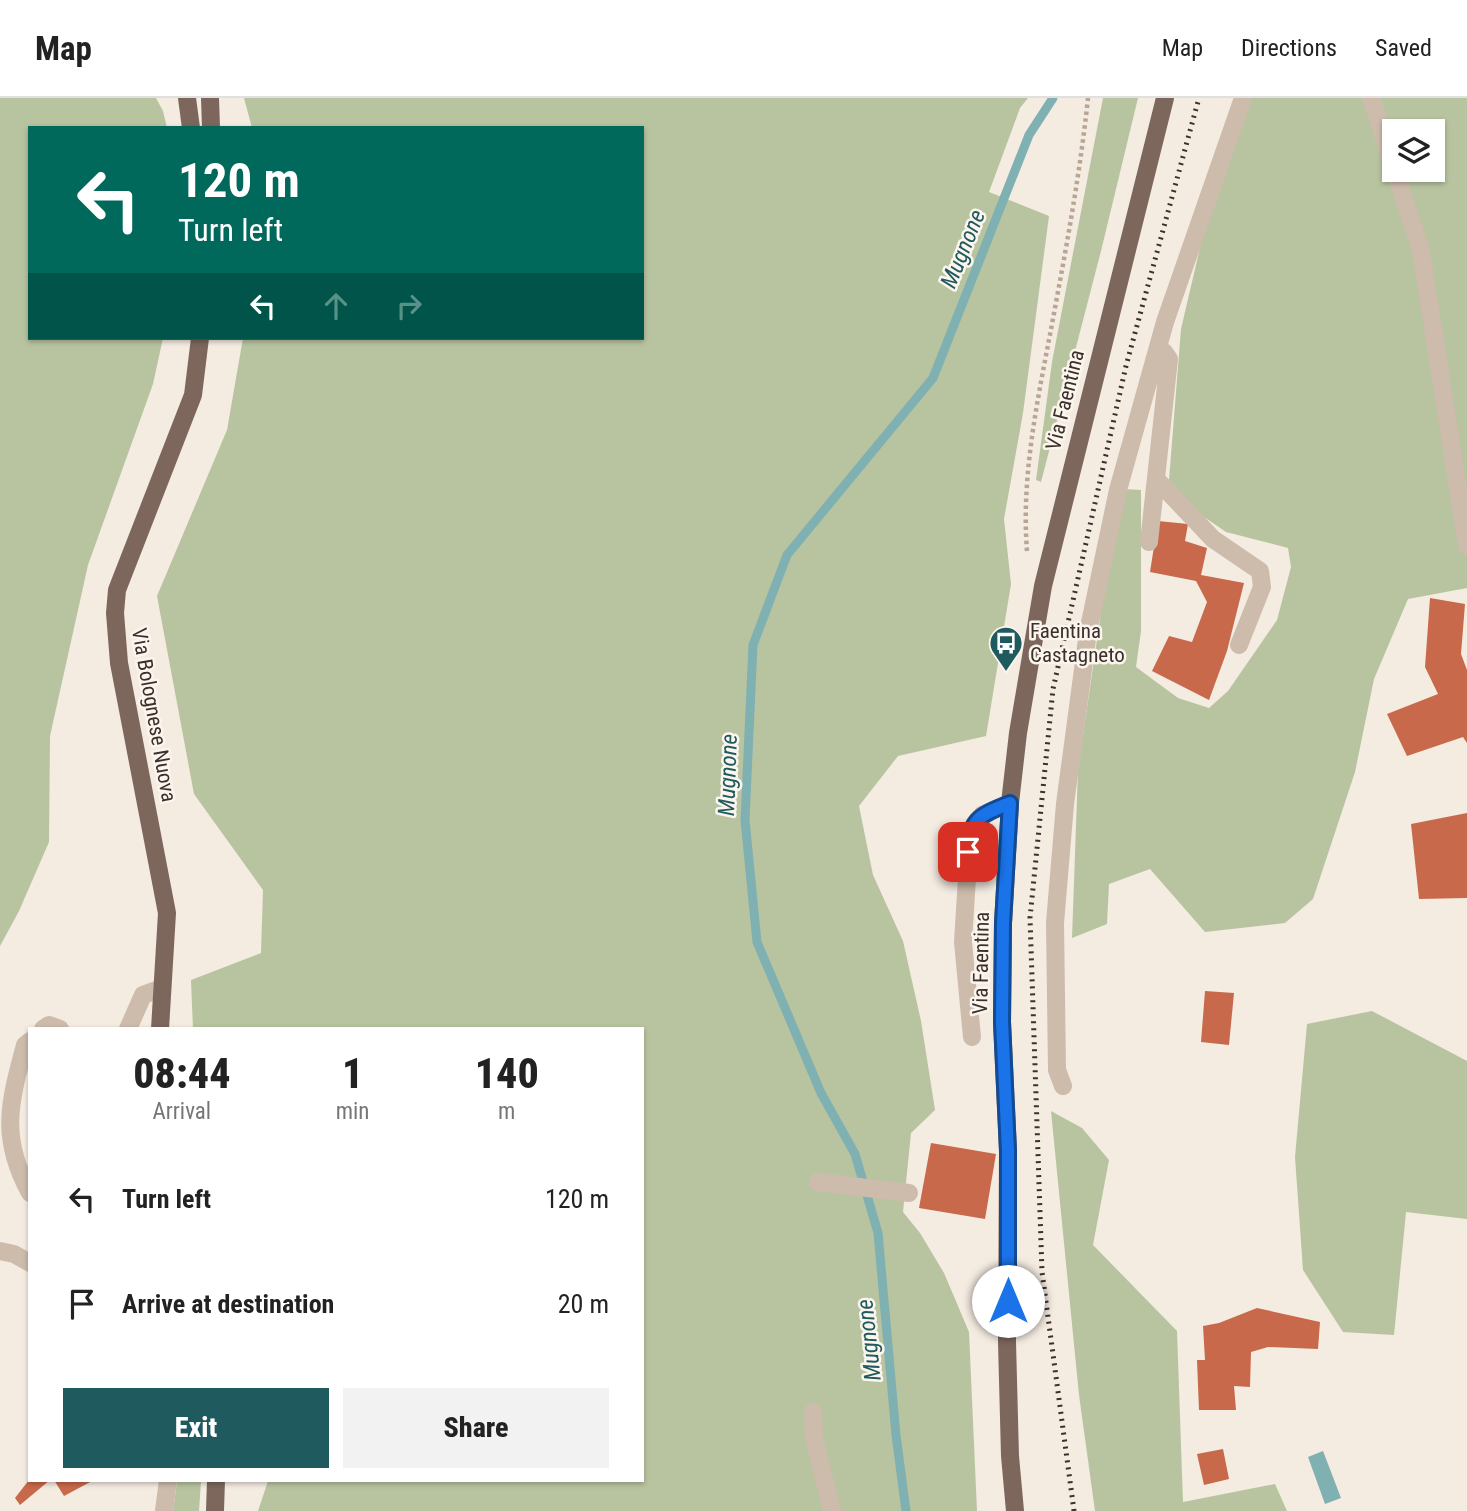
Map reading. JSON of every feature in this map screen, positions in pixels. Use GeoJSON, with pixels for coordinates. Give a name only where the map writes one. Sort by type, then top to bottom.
{"type":"FeatureCollection","features":[{"type":"Feature","properties":{"kind":"main road"},"geometry":{"type":"LineString","coordinates":[[187,98],[191,126]]}},
{"type":"Feature","properties":{"kind":"main road"},"geometry":{"type":"LineString","coordinates":[[210,98],[211,126]]}},
{"type":"Feature","properties":{"kind":"main road","name":"Via Faentina"},"geometry":{"type":"LineString","coordinates":[[1015,1511],[1009,1418],[1008,1151],[1002,1022],[1003,923],[1017,733],[1043,586],[1165,98]]}},
{"type":"Feature","properties":{"kind":"main road","name":"Via Bolognese Nuova"},"geometry":{"type":"LineString","coordinates":[[160,1027],[167,913],[119,663],[115,613],[121,577],[193,395],[200,340]]}},
{"type":"Feature","properties":{"kind":"main road"},"geometry":{"type":"LineString","coordinates":[[215,1511],[216,1482]]}},
{"type":"Feature","properties":{"kind":"street"},"geometry":{"type":"LineString","coordinates":[[1063,1086],[1057,1070],[1055,923],[1065,804],[1088,632],[1118,490],[1165,322],[1243,98]]}},
{"type":"Feature","properties":{"kind":"street"},"geometry":{"type":"LineString","coordinates":[[1371,98],[1421,251],[1467,546]]}},
{"type":"Feature","properties":{"kind":"street"},"geometry":{"type":"LineString","coordinates":[[1149,542],[1169,359],[1164,352],[1157,351]]}},
{"type":"Feature","properties":{"kind":"street"},"geometry":{"type":"LineString","coordinates":[[1156,479],[1213,539],[1260,571],[1262,587],[1240,645]]}},
{"type":"Feature","properties":{"kind":"street"},"geometry":{"type":"LineString","coordinates":[[972,1037],[963,942],[970,830],[982,815],[1010,803]]}},
{"type":"Feature","properties":{"kind":"street"},"geometry":{"type":"LineString","coordinates":[[129,1027],[143,995],[162,988]]}},
{"type":"Feature","properties":{"kind":"street"},"geometry":{"type":"LineString","coordinates":[[28,1043],[25,1045],[5,1119],[9,1150],[16,1174],[28,1190]]}},
{"type":"Feature","properties":{"kind":"street"},"geometry":{"type":"LineString","coordinates":[[818,1182],[909,1193]]}},
{"type":"Feature","properties":{"kind":"street"},"geometry":{"type":"LineString","coordinates":[[0,1251],[15,1254],[28,1262]]}},
{"type":"Feature","properties":{"kind":"street"},"geometry":{"type":"LineString","coordinates":[[813,1412],[814,1438],[832,1511]]}},
{"type":"Feature","properties":{"kind":"street"},"geometry":{"type":"LineString","coordinates":[[164,1511],[168,1482]]}},
{"type":"Feature","properties":{"kind":"path"},"geometry":{"type":"LineString","coordinates":[[1043,586],[1027,557],[1026,508],[1036,400],[1081,165],[1088,98]]}},
{"type":"Feature","properties":{"kind":"green space"},"geometry":{"type":"Polygon","coordinates":[[[0,98],[156,98],[167,126],[28,126],[28,340],[163,340],[153,384],[88,565],[50,736],[49,842],[19,911],[0,946],[0,98]]]}},
{"type":"Feature","properties":{"kind":"green space"},"geometry":{"type":"Polygon","coordinates":[[[244,98],[1028,98],[1020,108],[989,192],[1049,216],[1023,413],[1004,519],[1011,584],[986,736],[898,756],[859,806],[873,875],[903,941],[921,1021],[935,1110],[911,1133],[903,1212],[920,1233],[944,1273],[969,1332],[977,1511],[258,1511],[268,1482],[644,1482],[644,1027],[193,1027],[191,980],[261,953],[263,890],[194,794],[157,596],[227,430],[243,340],[644,340],[644,126],[251,126],[244,98]]]}},
{"type":"Feature","properties":{"kind":"green space"},"geometry":{"type":"Polygon","coordinates":[[[1103,98],[1138,98],[1041,482],[1036,480],[1052,362],[1103,98]]]}},
{"type":"Feature","properties":{"kind":"green space"},"geometry":{"type":"Polygon","coordinates":[[[1235,98],[1467,98],[1467,588],[1408,599],[1374,679],[1355,772],[1313,899],[1285,923],[1205,932],[1150,869],[1109,884],[1107,924],[1072,938],[1078,770],[1101,612],[1124,489],[1141,490],[1141,631],[1136,667],[1178,698],[1209,708],[1228,691],[1277,620],[1291,567],[1288,548],[1226,532],[1188,506],[1169,480],[1181,329],[1235,98]]]}},
{"type":"Feature","properties":{"kind":"green space"},"geometry":{"type":"Polygon","coordinates":[[[1372,1011],[1467,1061],[1467,1219],[1406,1212],[1394,1335],[1343,1332],[1303,1270],[1295,1157],[1307,1024],[1372,1011]]]}},
{"type":"Feature","properties":{"kind":"green space"},"geometry":{"type":"Polygon","coordinates":[[[1051,1111],[1082,1128],[1109,1160],[1093,1245],[1177,1331],[1183,1502],[1275,1484],[1287,1511],[1095,1511],[1079,1395],[1051,1111]]]}},
{"type":"Feature","properties":{"kind":"green space"},"geometry":{"type":"Polygon","coordinates":[[[177,1482],[201,1482],[199,1511],[173,1511],[177,1482]]]}},
{"type":"Feature","properties":{"kind":"water"},"geometry":{"type":"Polygon","coordinates":[[[1323,1451],[1341,1498],[1325,1504],[1308,1457],[1323,1451]]]}},
{"type":"Feature","properties":{"kind":"building"},"geometry":{"type":"Polygon","coordinates":[[[1158,521],[1188,524],[1185,541],[1207,548],[1201,575],[1244,583],[1227,651],[1209,700],[1152,671],[1169,636],[1192,642],[1207,602],[1196,581],[1150,572],[1158,521]]]}},
{"type":"Feature","properties":{"kind":"building"},"geometry":{"type":"Polygon","coordinates":[[[1430,598],[1465,604],[1461,654],[1467,670],[1467,743],[1463,737],[1407,756],[1387,714],[1438,694],[1425,667],[1430,598]]]}},
{"type":"Feature","properties":{"kind":"building"},"geometry":{"type":"Polygon","coordinates":[[[1467,813],[1467,898],[1419,899],[1411,824],[1467,813]]]}},
{"type":"Feature","properties":{"kind":"building"},"geometry":{"type":"Polygon","coordinates":[[[1205,991],[1234,993],[1229,1045],[1201,1042],[1205,991]]]}},
{"type":"Feature","properties":{"kind":"building"},"geometry":{"type":"Polygon","coordinates":[[[931,1143],[996,1154],[985,1219],[919,1208],[931,1143]]]}},
{"type":"Feature","properties":{"kind":"building"},"geometry":{"type":"Polygon","coordinates":[[[1257,1308],[1320,1322],[1318,1349],[1268,1347],[1251,1352],[1250,1387],[1234,1386],[1236,1410],[1199,1410],[1197,1360],[1205,1360],[1203,1326],[1219,1323],[1257,1308]]]}},
{"type":"Feature","properties":{"kind":"building"},"geometry":{"type":"Polygon","coordinates":[[[1223,1449],[1229,1479],[1204,1485],[1197,1454],[1223,1449]]]}},
{"type":"Feature","properties":{"kind":"building"},"geometry":{"type":"Polygon","coordinates":[[[28,1481],[48,1482],[20,1505],[15,1498],[28,1481]]]}},
{"type":"Feature","properties":{"kind":"building"},"geometry":{"type":"Polygon","coordinates":[[[55,1482],[90,1482],[64,1496],[55,1482]]]}},
{"type":"Feature","properties":{"kind":"waterway","name":"Mugnone"},"geometry":{"type":"LineString","coordinates":[[906,1511],[896,1435],[878,1233],[855,1154],[821,1093],[757,942],[745,820],[753,645],[787,555],[933,378],[1029,135],[1053,98]]}},
{"type":"Feature","properties":{"kind":"railway"},"geometry":{"type":"LineString","coordinates":[[1074,1511],[1042,1272],[1030,918],[1053,689],[1126,366],[1199,98]]}},
{"type":"Feature","properties":{"kind":"place","name":"Faentina Castagneto"},"geometry":{"type":"Point","coordinates":[1006,673]}},
{"type":"Feature","properties":{"kind":"route"},"geometry":{"type":"LineString","coordinates":[[968,852],[970,830],[982,815],[1010,803],[1003,923],[1002,1022],[1008,1151],[1008,1301]]}}]}
